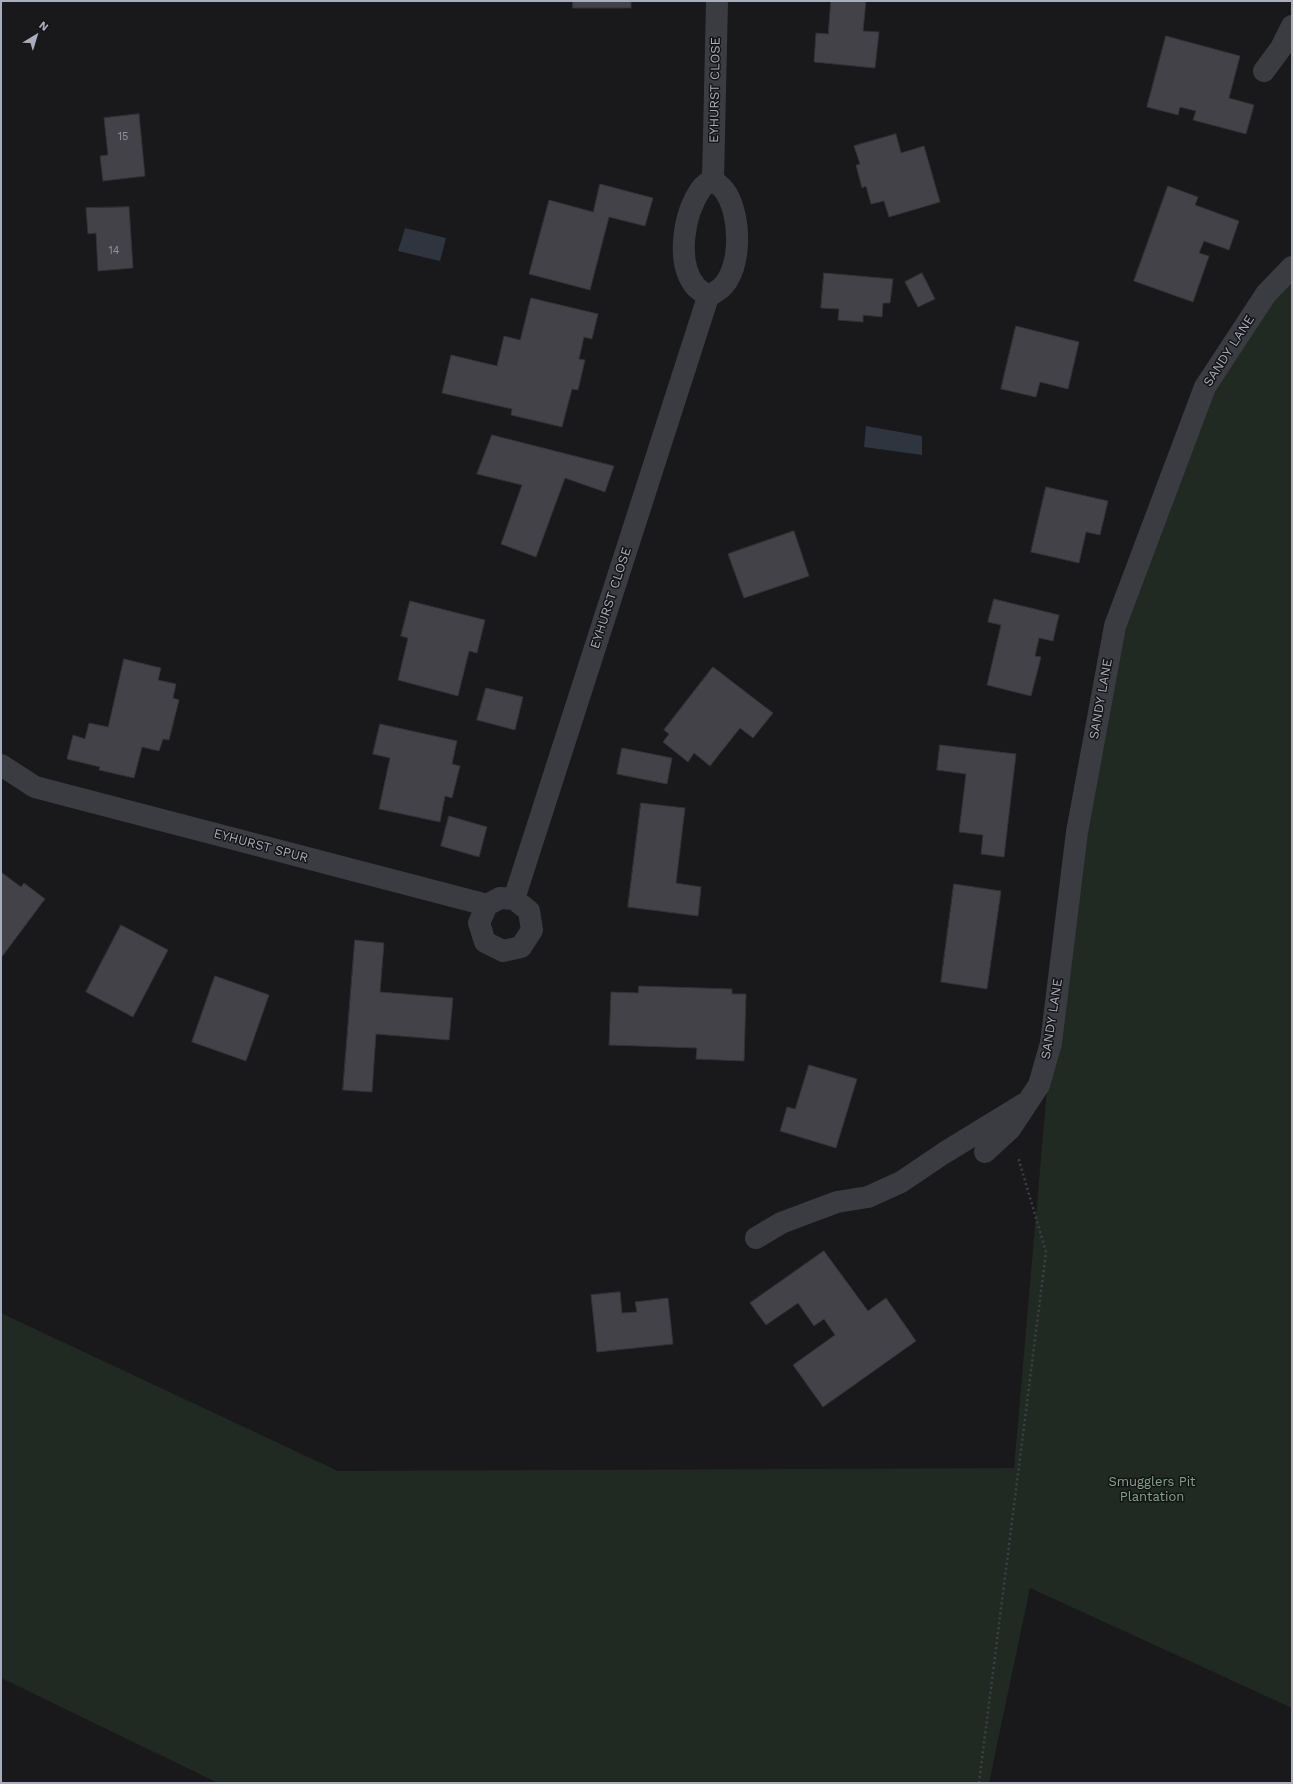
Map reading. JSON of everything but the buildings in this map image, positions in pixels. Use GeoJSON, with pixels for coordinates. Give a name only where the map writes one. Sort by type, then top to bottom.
{"type":"FeatureCollection","features":[{"type":"Feature","properties":{"kind":"street","name":"EYHURST CLOSE"},"geometry":{"type":"LineString","coordinates":[[713,179],[717,1]]}},
{"type":"Feature","properties":{"kind":"street"},"geometry":{"type":"LineString","coordinates":[[1264,71],[1281,48],[1292,26]]}},
{"type":"Feature","properties":{"kind":"street"},"geometry":{"type":"LineString","coordinates":[[713,179],[724,190],[730,202],[735,218],[737,254],[732,272],[722,288],[708,297],[696,286],[687,269],[684,252],[689,215],[702,188],[713,179]]}},
{"type":"Feature","properties":{"kind":"street","name":"SANDY LANE"},"geometry":{"type":"LineString","coordinates":[[985,1152],[1010,1129],[1039,1086],[1051,1043],[1077,832],[1115,626],[1205,387],[1266,294],[1292,267]]}},
{"type":"Feature","properties":{"kind":"street","name":"EYHURST CLOSE"},"geometry":{"type":"LineString","coordinates":[[514,899],[708,297]]}},
{"type":"Feature","properties":{"kind":"street","name":"EYHURST SPUR"},"geometry":{"type":"LineString","coordinates":[[1,765],[35,787],[487,905]]}},
{"type":"Feature","properties":{"kind":"street"},"geometry":{"type":"LineString","coordinates":[[500,898],[514,899],[530,911],[532,930],[521,947],[503,951],[485,942],[479,923],[487,905],[500,898]]}},
{"type":"Feature","properties":{"kind":"street"},"geometry":{"type":"LineString","coordinates":[[756,1238],[781,1223],[837,1202],[868,1197],[901,1182],[944,1153],[1028,1101]]}},
{"type":"Feature","properties":{"kind":"path"},"geometry":{"type":"LineString","coordinates":[[979,1783],[1046,1252],[1010,1129]]}},
{"type":"Feature","properties":{"kind":"green space","name":"Smugglers Pit Plantation"},"geometry":{"type":"Polygon","coordinates":[[[1292,267],[1292,1708],[1030,1588],[989,1783],[218,1783],[1,1678],[1,1313],[338,1471],[1014,1468],[1051,1043],[1115,626],[1205,387],[1292,267]]]}},
{"type":"Feature","properties":{"kind":"shaded area"},"geometry":{"type":"Polygon","coordinates":[[[405,228],[446,238],[440,261],[398,251],[405,228]]]}},
{"type":"Feature","properties":{"kind":"shaded area"},"geometry":{"type":"Polygon","coordinates":[[[866,426],[922,436],[922,455],[864,447],[866,426]]]}}]}
